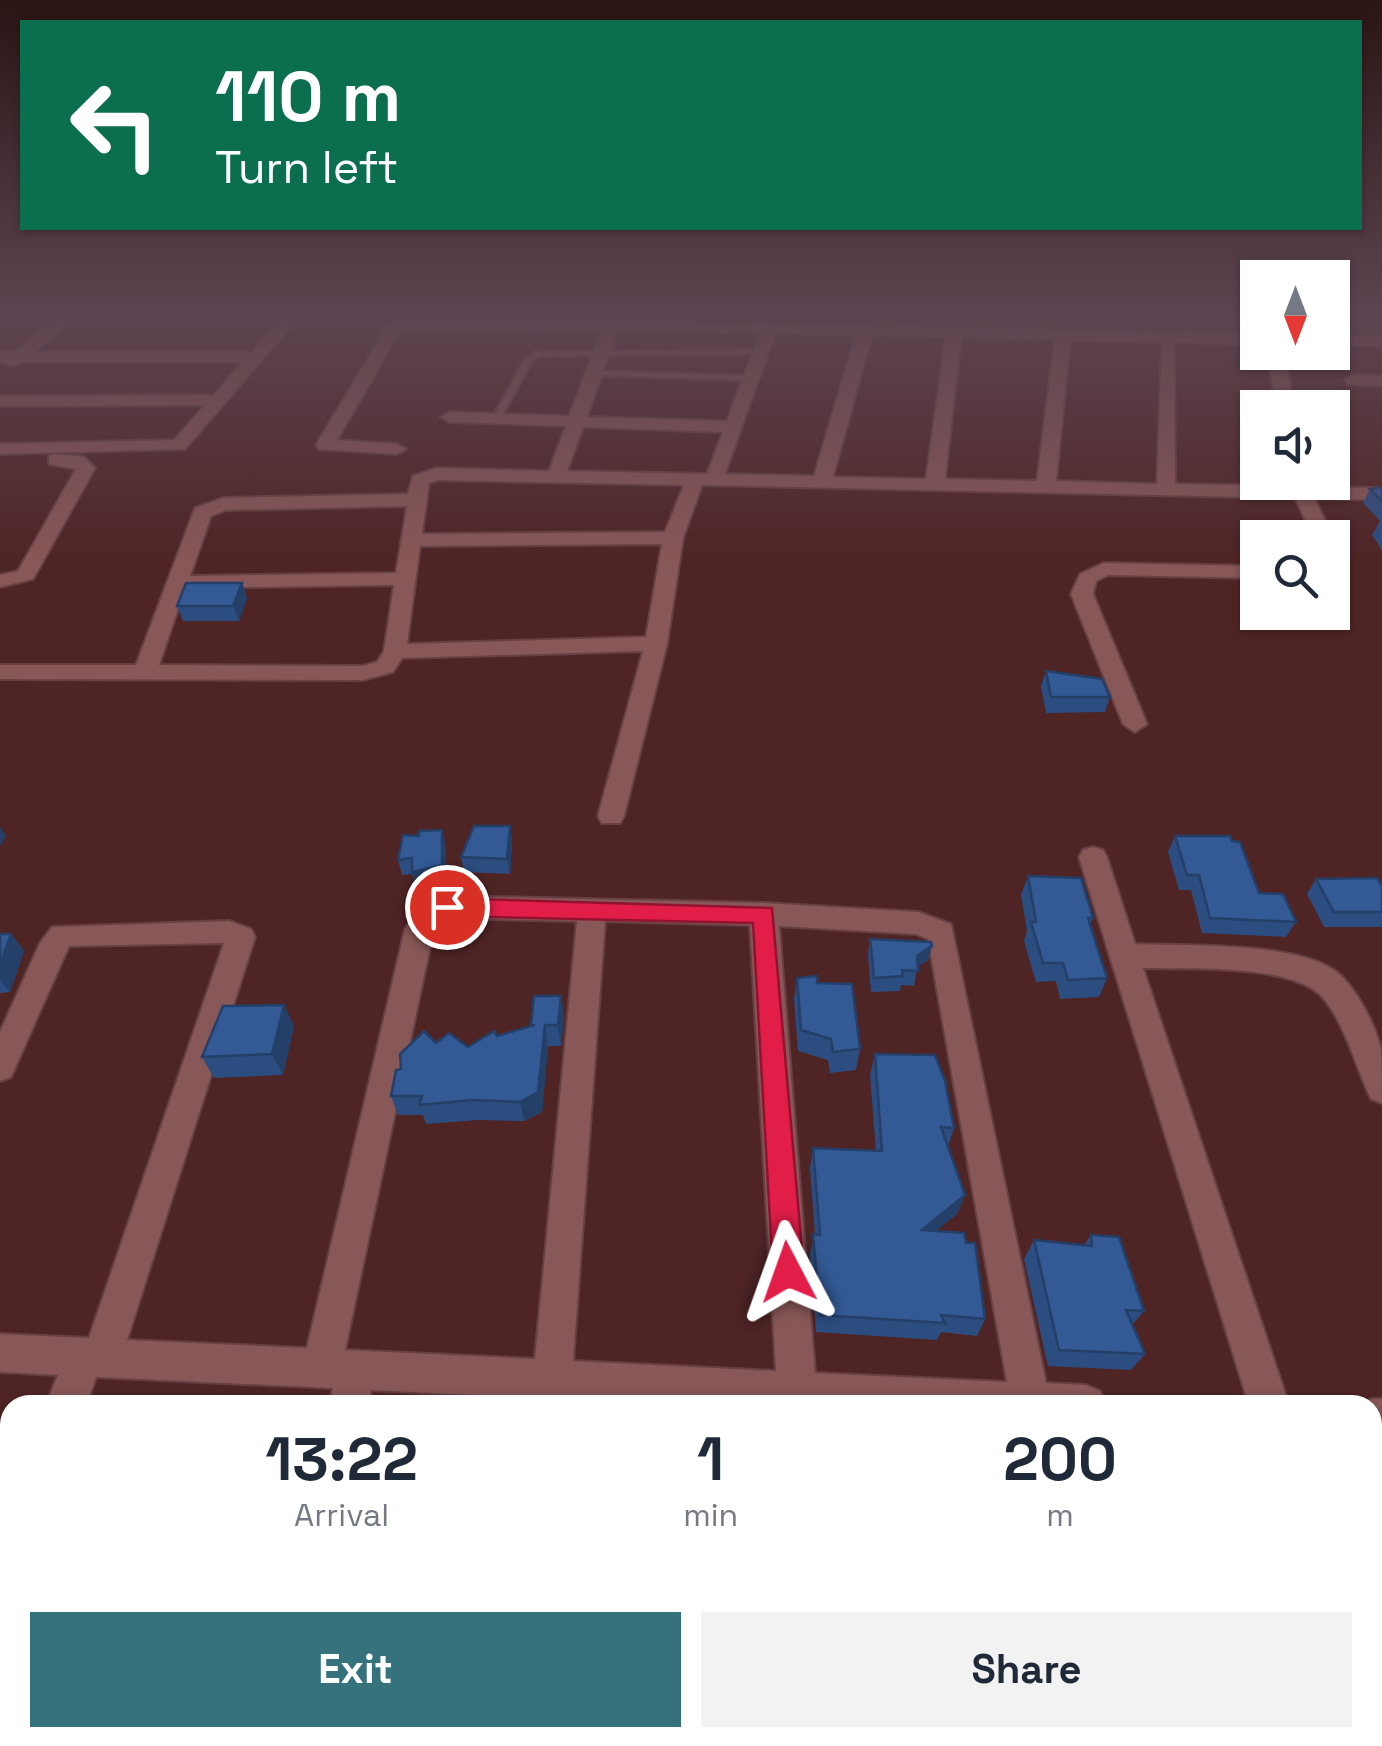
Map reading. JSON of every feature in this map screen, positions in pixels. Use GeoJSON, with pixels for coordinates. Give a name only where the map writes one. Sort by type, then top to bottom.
{"type":"FeatureCollection","features":[{"type":"Feature","properties":{"kind":"street"},"geometry":{"type":"LineString","coordinates":[[0,449],[170,448],[184,440],[223,397]]}},
{"type":"Feature","properties":{"kind":"street"},"geometry":{"type":"LineString","coordinates":[[353,397],[325,445],[398,449]]}},
{"type":"Feature","properties":{"kind":"street"},"geometry":{"type":"LineString","coordinates":[[556,476],[587,397]]}},
{"type":"Feature","properties":{"kind":"street"},"geometry":{"type":"LineString","coordinates":[[612,816],[656,644],[674,538],[734,427],[745,397]]}},
{"type":"Feature","properties":{"kind":"street"},"geometry":{"type":"LineString","coordinates":[[822,481],[846,397]]}},
{"type":"Feature","properties":{"kind":"street"},"geometry":{"type":"LineString","coordinates":[[934,483],[945,397]]}},
{"type":"Feature","properties":{"kind":"street"},"geometry":{"type":"LineString","coordinates":[[1046,484],[1056,397]]}},
{"type":"Feature","properties":{"kind":"street"},"geometry":{"type":"LineString","coordinates":[[1166,488],[1167,397]]}},
{"type":"Feature","properties":{"kind":"street"},"geometry":{"type":"LineString","coordinates":[[0,401],[221,400]]}},
{"type":"Feature","properties":{"kind":"street"},"geometry":{"type":"LineString","coordinates":[[450,418],[734,427]]}},
{"type":"Feature","properties":{"kind":"street"},"geometry":{"type":"LineString","coordinates":[[0,460],[71,460],[86,468],[26,575],[0,581]]}},
{"type":"Feature","properties":{"kind":"street"},"geometry":{"type":"LineString","coordinates":[[0,672],[364,674],[386,667],[395,651],[416,500],[420,480],[426,475],[1240,487]]}},
{"type":"Feature","properties":{"kind":"street"},"geometry":{"type":"LineString","coordinates":[[1350,491],[1382,494]]}},
{"type":"Feature","properties":{"kind":"street"},"geometry":{"type":"LineString","coordinates":[[145,672],[202,512],[215,505],[416,500]]}},
{"type":"Feature","properties":{"kind":"street"},"geometry":{"type":"LineString","coordinates":[[411,540],[674,538]]}},
{"type":"Feature","properties":{"kind":"street"},"geometry":{"type":"LineString","coordinates":[[1136,724],[1082,594],[1087,578],[1104,569],[1240,572]]}},
{"type":"Feature","properties":{"kind":"street"},"geometry":{"type":"LineString","coordinates":[[178,582],[402,580]]}},
{"type":"Feature","properties":{"kind":"street"},"geometry":{"type":"LineString","coordinates":[[395,651],[656,644]]}},
{"type":"Feature","properties":{"kind":"street"},"geometry":{"type":"LineString","coordinates":[[1093,858],[1266,1395]]}},
{"type":"Feature","properties":{"kind":"street"},"geometry":{"type":"LineString","coordinates":[[342,1380],[419,929],[434,911],[447,907],[592,910],[918,922],[940,932],[1029,1395]]}},
{"type":"Feature","properties":{"kind":"street"},"geometry":{"type":"LineString","coordinates":[[552,1379],[592,910]]}},
{"type":"Feature","properties":{"kind":"street"},"geometry":{"type":"LineString","coordinates":[[764,914],[796,1391]]}},
{"type":"Feature","properties":{"kind":"street"},"geometry":{"type":"LineString","coordinates":[[0,1067],[62,935],[229,932],[241,937],[94,1356],[72,1395]]}},
{"type":"Feature","properties":{"kind":"street"},"geometry":{"type":"LineString","coordinates":[[1126,955],[1292,966],[1323,978],[1342,1003],[1382,1089]]}},
{"type":"Feature","properties":{"kind":"street"},"geometry":{"type":"LineString","coordinates":[[0,1354],[94,1356],[342,1380],[552,1379],[881,1395]]}},
{"type":"Feature","properties":{"kind":"lane"},"geometry":{"type":"LineString","coordinates":[[497,418],[508,397]]}},
{"type":"Feature","properties":{"kind":"building"},"geometry":{"type":"Polygon","coordinates":[[[1382,487],[1382,501],[1370,489],[1382,487]]]}},
{"type":"Feature","properties":{"kind":"building"},"geometry":{"type":"Polygon","coordinates":[[[186,583],[242,583],[233,606],[177,606],[186,583]]]}},
{"type":"Feature","properties":{"kind":"building"},"geometry":{"type":"Polygon","coordinates":[[[1046,671],[1102,679],[1110,697],[1051,697],[1046,671]]]}},
{"type":"Feature","properties":{"kind":"building"},"geometry":{"type":"Polygon","coordinates":[[[474,826],[510,826],[507,859],[461,857],[474,826]]]}},
{"type":"Feature","properties":{"kind":"building"},"geometry":{"type":"Polygon","coordinates":[[[442,830],[442,865],[412,872],[412,858],[398,860],[403,835],[419,836],[419,831],[442,830]]]}},
{"type":"Feature","properties":{"kind":"building"},"geometry":{"type":"Polygon","coordinates":[[[1175,836],[1230,836],[1232,841],[1240,842],[1259,893],[1283,894],[1296,922],[1210,918],[1199,875],[1187,875],[1175,836]]]}},
{"type":"Feature","properties":{"kind":"building"},"geometry":{"type":"Polygon","coordinates":[[[1028,876],[1081,878],[1093,918],[1088,918],[1107,978],[1068,980],[1063,963],[1043,963],[1031,922],[1036,922],[1028,876]]]}},
{"type":"Feature","properties":{"kind":"building"},"geometry":{"type":"Polygon","coordinates":[[[1377,878],[1382,886],[1382,912],[1334,912],[1316,879],[1377,878]]]}},
{"type":"Feature","properties":{"kind":"building"},"geometry":{"type":"Polygon","coordinates":[[[0,934],[11,934],[0,964],[0,934]]]}},
{"type":"Feature","properties":{"kind":"building"},"geometry":{"type":"Polygon","coordinates":[[[870,939],[931,942],[932,946],[917,956],[918,971],[902,970],[903,976],[874,978],[870,939]]]}},
{"type":"Feature","properties":{"kind":"building"},"geometry":{"type":"Polygon","coordinates":[[[817,976],[817,983],[852,984],[860,1049],[833,1052],[831,1039],[801,1030],[797,978],[817,976]]]}},
{"type":"Feature","properties":{"kind":"building"},"geometry":{"type":"Polygon","coordinates":[[[534,996],[561,996],[558,1025],[545,1025],[538,1092],[520,1102],[472,1100],[419,1105],[422,1096],[391,1096],[396,1070],[401,1069],[400,1054],[424,1031],[436,1043],[449,1033],[468,1047],[494,1031],[497,1036],[535,1025],[531,1025],[534,996]]]}},
{"type":"Feature","properties":{"kind":"building"},"geometry":{"type":"Polygon","coordinates":[[[284,1005],[272,1054],[202,1057],[223,1006],[284,1005]]]}},
{"type":"Feature","properties":{"kind":"building"},"geometry":{"type":"Polygon","coordinates":[[[875,1054],[935,1055],[945,1081],[954,1128],[941,1127],[965,1195],[922,1230],[964,1233],[966,1243],[975,1243],[985,1319],[941,1315],[945,1323],[820,1315],[813,1234],[820,1235],[813,1148],[882,1151],[875,1054]]]}},
{"type":"Feature","properties":{"kind":"building"},"geometry":{"type":"Polygon","coordinates":[[[1091,1235],[1119,1237],[1144,1311],[1126,1310],[1145,1354],[1059,1350],[1034,1240],[1092,1246],[1091,1235]]]}},
{"type":"Feature","properties":{"kind":"route"},"geometry":{"type":"LineString","coordinates":[[447,907],[764,914],[788,1272]]}}]}
